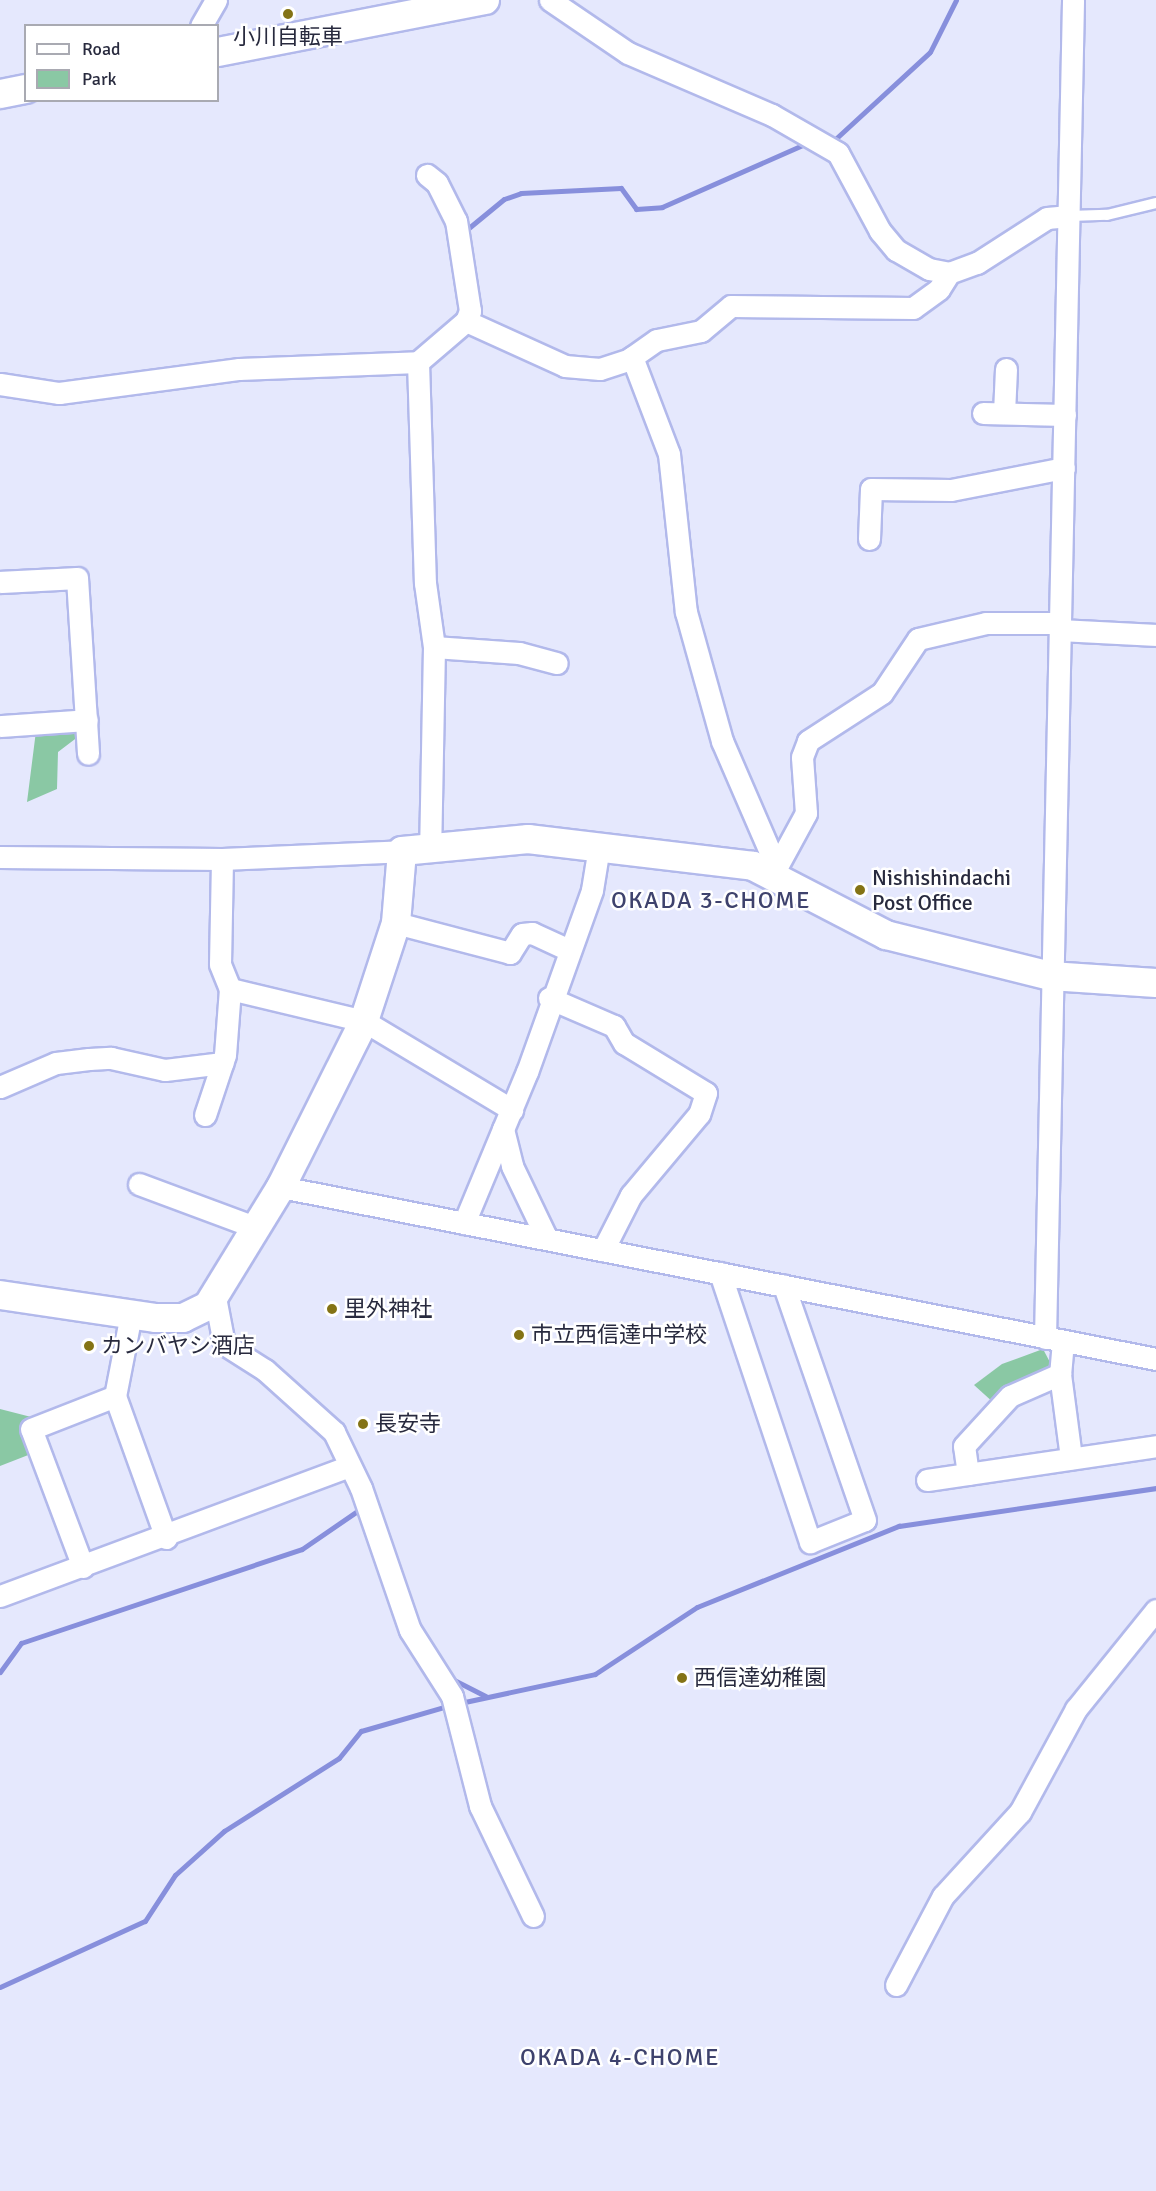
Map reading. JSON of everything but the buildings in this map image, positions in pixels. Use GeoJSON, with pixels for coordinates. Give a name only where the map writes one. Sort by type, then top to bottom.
{"type":"FeatureCollection","features":[{"type":"Feature","properties":{"kind":"main road"},"geometry":{"type":"LineString","coordinates":[[220,47],[485,0]]}},
{"type":"Feature","properties":{"kind":"main road"},"geometry":{"type":"LineString","coordinates":[[0,94],[24,89]]}},
{"type":"Feature","properties":{"kind":"main road"},"geometry":{"type":"LineString","coordinates":[[0,1295],[131,1314],[183,1318],[208,1306],[281,1187],[364,1021],[396,923],[402,851],[528,839],[775,869],[886,935],[1050,976],[1156,983]]}},
{"type":"Feature","properties":{"kind":"street"},"geometry":{"type":"LineString","coordinates":[[202,24],[216,0]]}},
{"type":"Feature","properties":{"kind":"street"},"geometry":{"type":"LineString","coordinates":[[550,0],[628,53],[771,115],[838,153],[880,231],[896,250],[929,269],[949,273],[977,262],[1047,218],[1069,216]]}},
{"type":"Feature","properties":{"kind":"street"},"geometry":{"type":"LineString","coordinates":[[1071,1458],[1054,1339],[1050,976],[1064,468],[1073,0]]}},
{"type":"Feature","properties":{"kind":"street"},"geometry":{"type":"LineString","coordinates":[[0,384],[58,393],[239,369],[418,362],[466,321],[469,282],[456,221],[438,183],[427,175]]}},
{"type":"Feature","properties":{"kind":"street"},"geometry":{"type":"LineString","coordinates":[[466,321],[580,370],[632,357],[657,340],[701,331],[731,306],[913,308],[939,289],[949,273]]}},
{"type":"Feature","properties":{"kind":"street"},"geometry":{"type":"LineString","coordinates":[[632,357],[669,454],[686,612],[722,741],[775,869]]}},
{"type":"Feature","properties":{"kind":"street"},"geometry":{"type":"LineString","coordinates":[[418,362],[425,583],[434,647],[430,848]]}},
{"type":"Feature","properties":{"kind":"street"},"geometry":{"type":"LineString","coordinates":[[1004,413],[1006,369]]}},
{"type":"Feature","properties":{"kind":"street"},"geometry":{"type":"LineString","coordinates":[[983,413],[1065,415]]}},
{"type":"Feature","properties":{"kind":"street"},"geometry":{"type":"LineString","coordinates":[[869,539],[871,489],[951,490],[1064,468]]}},
{"type":"Feature","properties":{"kind":"street"},"geometry":{"type":"LineString","coordinates":[[0,582],[77,578],[88,754]]}},
{"type":"Feature","properties":{"kind":"street"},"geometry":{"type":"LineString","coordinates":[[775,869],[806,813],[802,757],[808,741],[882,693],[918,639],[986,623],[1060,626],[1156,635]]}},
{"type":"Feature","properties":{"kind":"street"},"geometry":{"type":"LineString","coordinates":[[434,647],[519,653],[557,663]]}},
{"type":"Feature","properties":{"kind":"street"},"geometry":{"type":"LineString","coordinates":[[0,726],[87,720]]}},
{"type":"Feature","properties":{"kind":"street"},"geometry":{"type":"LineString","coordinates":[[464,1223],[507,1120],[549,998],[592,890],[598,847]]}},
{"type":"Feature","properties":{"kind":"street"},"geometry":{"type":"LineString","coordinates":[[0,857],[222,859],[402,851]]}},
{"type":"Feature","properties":{"kind":"street"},"geometry":{"type":"LineString","coordinates":[[205,1115],[223,1063],[230,989],[220,964],[222,859]]}},
{"type":"Feature","properties":{"kind":"street"},"geometry":{"type":"LineString","coordinates":[[396,923],[510,953],[522,934],[532,933],[569,950]]}},
{"type":"Feature","properties":{"kind":"street"},"geometry":{"type":"LineString","coordinates":[[230,989],[364,1021],[507,1120],[512,1166],[547,1239]]}},
{"type":"Feature","properties":{"kind":"street"},"geometry":{"type":"LineString","coordinates":[[549,998],[614,1026],[624,1043],[692,1080],[706,1093],[699,1114],[631,1195],[603,1250]]}},
{"type":"Feature","properties":{"kind":"street"},"geometry":{"type":"LineString","coordinates":[[0,1087],[56,1063],[89,1059],[111,1058],[165,1070],[223,1063]]}},
{"type":"Feature","properties":{"kind":"street"},"geometry":{"type":"LineString","coordinates":[[139,1184],[257,1228]]}},
{"type":"Feature","properties":{"kind":"street"},"geometry":{"type":"LineString","coordinates":[[281,1187],[1156,1359]]}},
{"type":"Feature","properties":{"kind":"street"},"geometry":{"type":"LineString","coordinates":[[720,1273],[810,1542],[865,1521],[784,1286]]}},
{"type":"Feature","properties":{"kind":"street"},"geometry":{"type":"LineString","coordinates":[[215,1297],[224,1344],[305,1402],[334,1432],[350,1466],[410,1630],[452,1696],[480,1806],[534,1916]]}},
{"type":"Feature","properties":{"kind":"street"},"geometry":{"type":"LineString","coordinates":[[131,1314],[115,1396],[166,1538]]}},
{"type":"Feature","properties":{"kind":"street"},"geometry":{"type":"LineString","coordinates":[[968,1474],[963,1446],[1010,1396],[1060,1374]]}},
{"type":"Feature","properties":{"kind":"street"},"geometry":{"type":"LineString","coordinates":[[83,1567],[32,1429],[115,1396]]}},
{"type":"Feature","properties":{"kind":"street"},"geometry":{"type":"LineString","coordinates":[[927,1480],[1156,1446]]}},
{"type":"Feature","properties":{"kind":"street"},"geometry":{"type":"LineString","coordinates":[[1,1592],[166,1538],[350,1466]]}},
{"type":"Feature","properties":{"kind":"street"},"geometry":{"type":"LineString","coordinates":[[896,1985],[943,1896],[1020,1812],[1076,1710],[1156,1610]]}},
{"type":"Feature","properties":{"kind":"lane"},"geometry":{"type":"LineString","coordinates":[[1069,216],[1107,215],[1156,203]]}},
{"type":"Feature","properties":{"kind":"green space"},"geometry":{"type":"Polygon","coordinates":[[[70,729],[83,733],[58,752],[57,789],[27,802],[36,731],[70,729]]]}},
{"type":"Feature","properties":{"kind":"green space"},"geometry":{"type":"Polygon","coordinates":[[[1043,1349],[1053,1368],[995,1404],[974,1385],[1002,1364],[1043,1349]]]}},
{"type":"Feature","properties":{"kind":"green space"},"geometry":{"type":"Polygon","coordinates":[[[0,1409],[39,1419],[36,1452],[0,1466],[0,1409]]]}},
{"type":"Feature","properties":{"kind":"waterway"},"geometry":{"type":"LineString","coordinates":[[831,143],[930,52],[956,0]]}},
{"type":"Feature","properties":{"kind":"waterway"},"geometry":{"type":"LineString","coordinates":[[465,231],[504,199],[521,193],[621,188],[636,209],[662,207],[807,143]]}},
{"type":"Feature","properties":{"kind":"waterway"},"geometry":{"type":"LineString","coordinates":[[460,1703],[595,1674],[697,1607],[899,1526],[1156,1488]]}},
{"type":"Feature","properties":{"kind":"waterway"},"geometry":{"type":"LineString","coordinates":[[0,1672],[21,1643],[302,1549],[363,1507]]}},
{"type":"Feature","properties":{"kind":"waterway"},"geometry":{"type":"LineString","coordinates":[[452,1679],[486,1696]]}},
{"type":"Feature","properties":{"kind":"waterway"},"geometry":{"type":"LineString","coordinates":[[0,1987],[145,1921],[175,1875],[224,1831],[339,1758],[361,1731],[451,1705]]}},
{"type":"Feature","properties":{"kind":"place","name":"小川自転車"},"geometry":{"type":"Point","coordinates":[288,14]}},
{"type":"Feature","properties":{"kind":"place","name":"Nishishindachi Post Office"},"geometry":{"type":"Point","coordinates":[860,890]}},
{"type":"Feature","properties":{"kind":"place","name":"里外神社"},"geometry":{"type":"Point","coordinates":[332,1309]}},
{"type":"Feature","properties":{"kind":"place","name":"市立西信達中学校"},"geometry":{"type":"Point","coordinates":[519,1335]}},
{"type":"Feature","properties":{"kind":"place","name":"カンバヤシ酒店"},"geometry":{"type":"Point","coordinates":[89,1346]}},
{"type":"Feature","properties":{"kind":"place","name":"長安寺"},"geometry":{"type":"Point","coordinates":[363,1424]}},
{"type":"Feature","properties":{"kind":"place","name":"西信達幼稚園"},"geometry":{"type":"Point","coordinates":[682,1678]}},
{"type":"Feature","properties":{"kind":"district","name":"OKADA 3-CHOME"},"geometry":{"type":"Point","coordinates":[711,901]}},
{"type":"Feature","properties":{"kind":"district","name":"OKADA 4-CHOME"},"geometry":{"type":"Point","coordinates":[620,2058]}}]}
